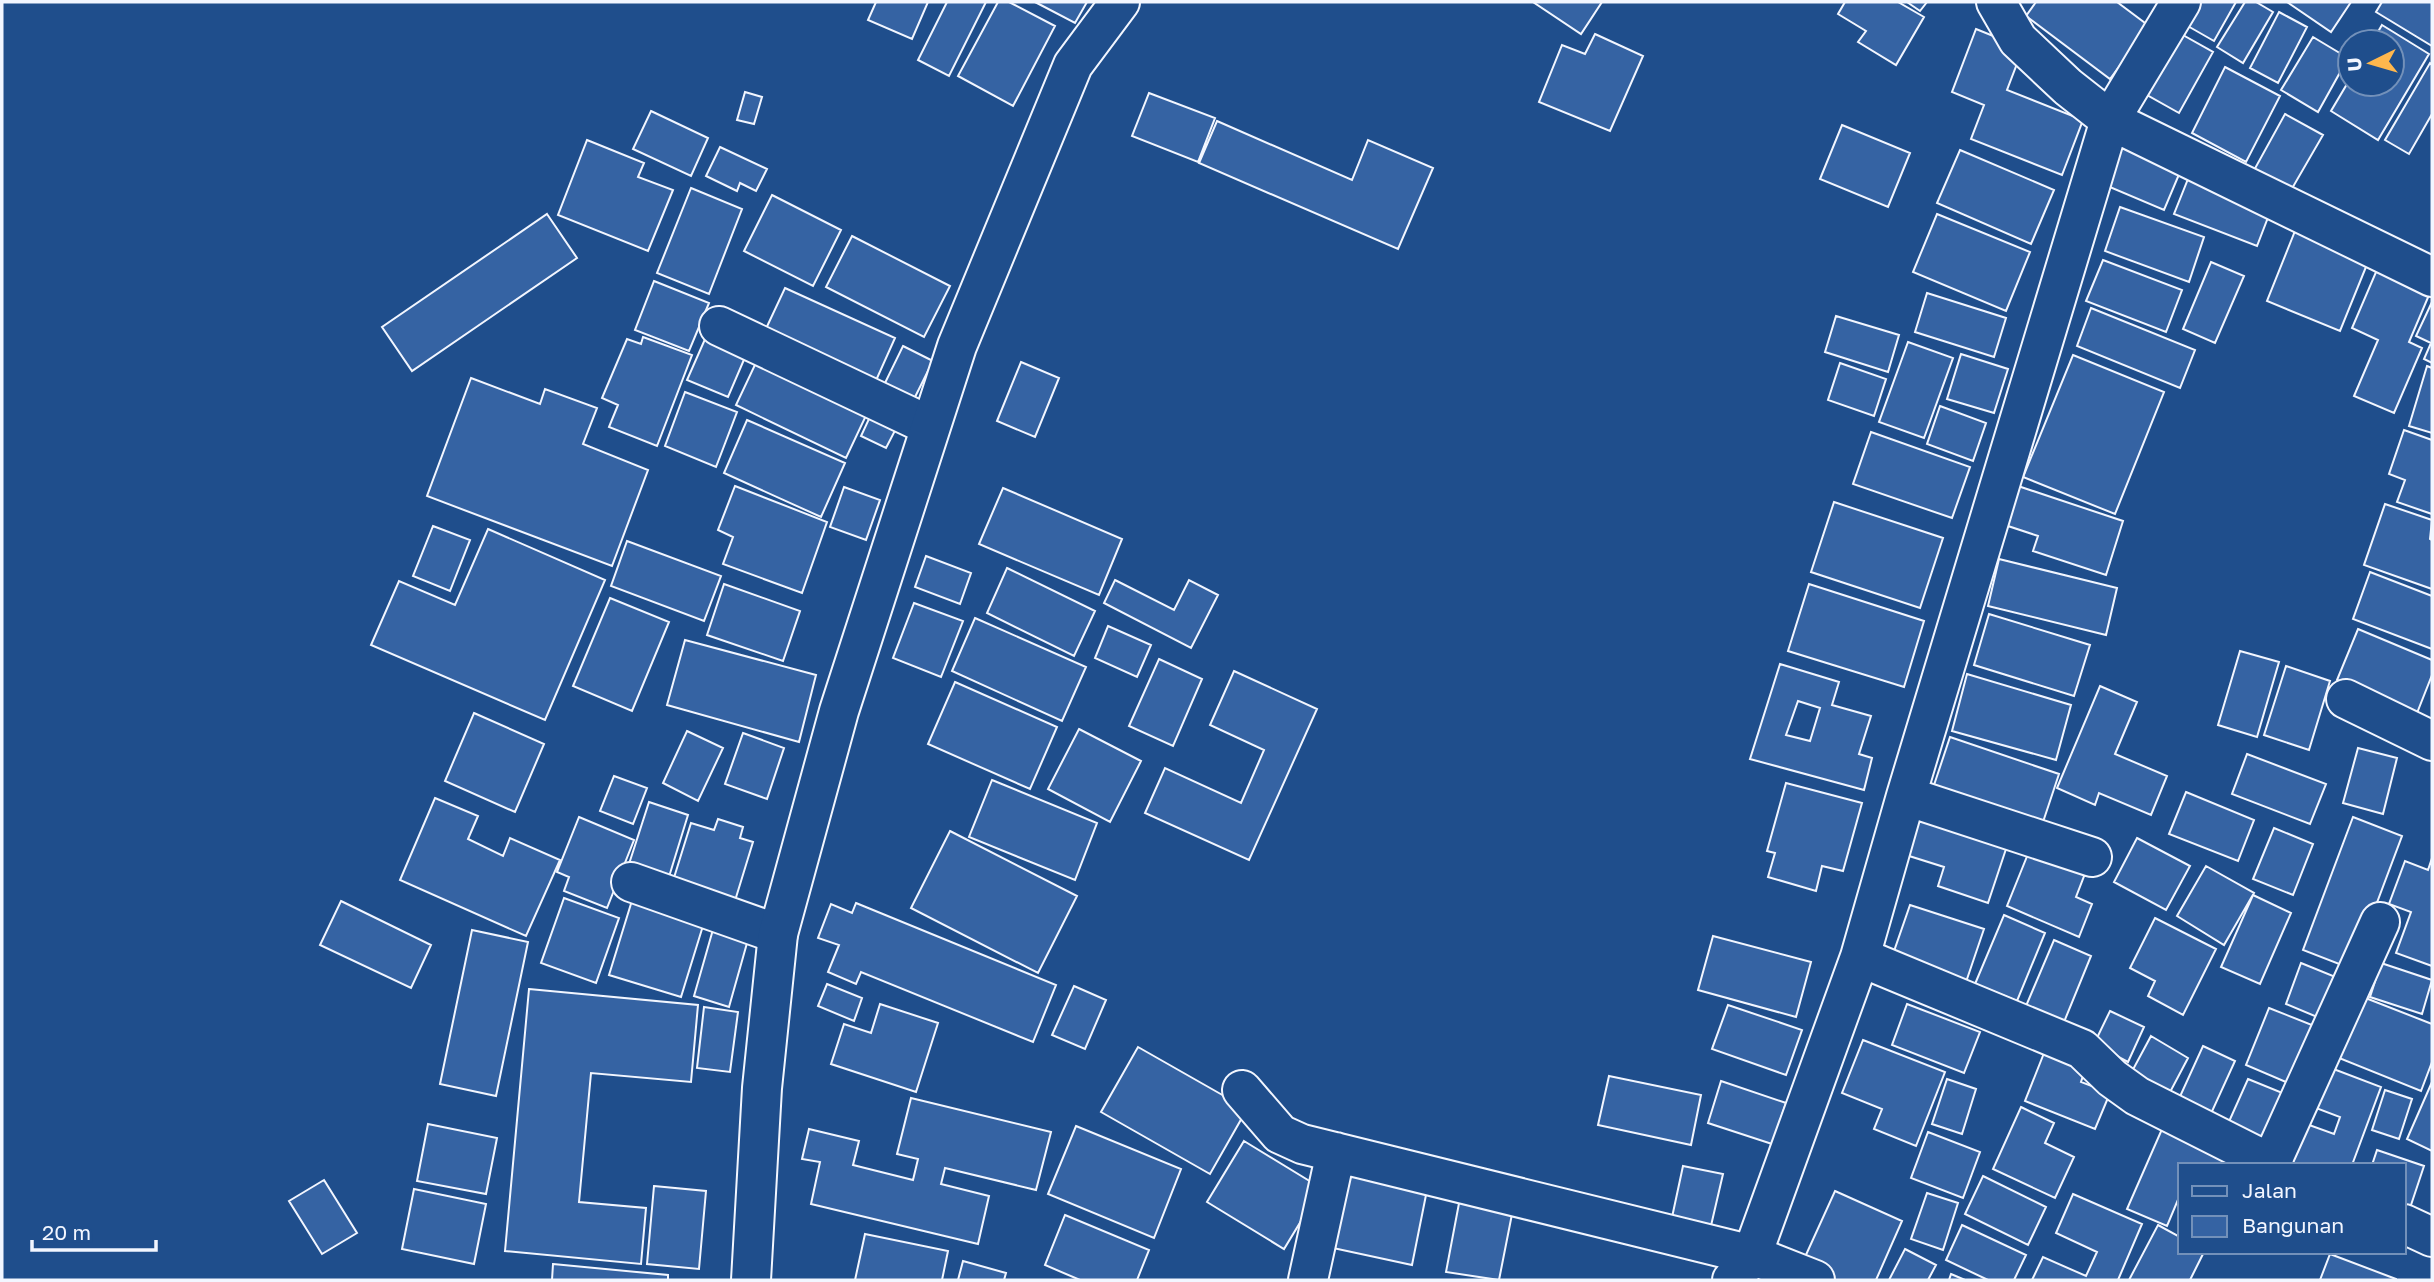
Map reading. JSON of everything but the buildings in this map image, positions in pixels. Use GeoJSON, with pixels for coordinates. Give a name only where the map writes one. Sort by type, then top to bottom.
{"type":"FeatureCollection","features":[{"type":"Feature","properties":{"kind":"street"},"geometry":{"type":"LineString","coordinates":[[751,1280],[762,1088],[778,934],[839,710],[957,346],[1073,65],[1120,2]]}},
{"type":"Feature","properties":{"kind":"street"},"geometry":{"type":"LineString","coordinates":[[1996,2],[2018,40],[2068,87],[2110,120],[2432,277]]}},
{"type":"Feature","properties":{"kind":"street"},"geometry":{"type":"LineString","coordinates":[[1742,1268],[1860,957],[2110,120],[2181,2]]}},
{"type":"Feature","properties":{"kind":"street"},"geometry":{"type":"LineString","coordinates":[[719,326],[930,426]]}},
{"type":"Feature","properties":{"kind":"street"},"geometry":{"type":"LineString","coordinates":[[2346,699],[2432,740]]}},
{"type":"Feature","properties":{"kind":"street"},"geometry":{"type":"LineString","coordinates":[[1906,796],[2092,857]]}},
{"type":"Feature","properties":{"kind":"street"},"geometry":{"type":"LineString","coordinates":[[631,882],[778,934]]}},
{"type":"Feature","properties":{"kind":"street"},"geometry":{"type":"LineString","coordinates":[[2273,1163],[2381,922]]}},
{"type":"Feature","properties":{"kind":"street"},"geometry":{"type":"LineString","coordinates":[[1860,957],[2082,1049],[2112,1078],[2137,1096],[2271,1163]]}},
{"type":"Feature","properties":{"kind":"street"},"geometry":{"type":"LineString","coordinates":[[1242,1090],[1280,1134],[1303,1144],[1742,1268],[1815,1280]]}},
{"type":"Feature","properties":{"kind":"street"},"geometry":{"type":"LineString","coordinates":[[1308,1280],[1336,1153]]}},
{"type":"Feature","properties":{"kind":"street"},"geometry":{"type":"LineString","coordinates":[[2406,1225],[2432,1237]]}}]}
